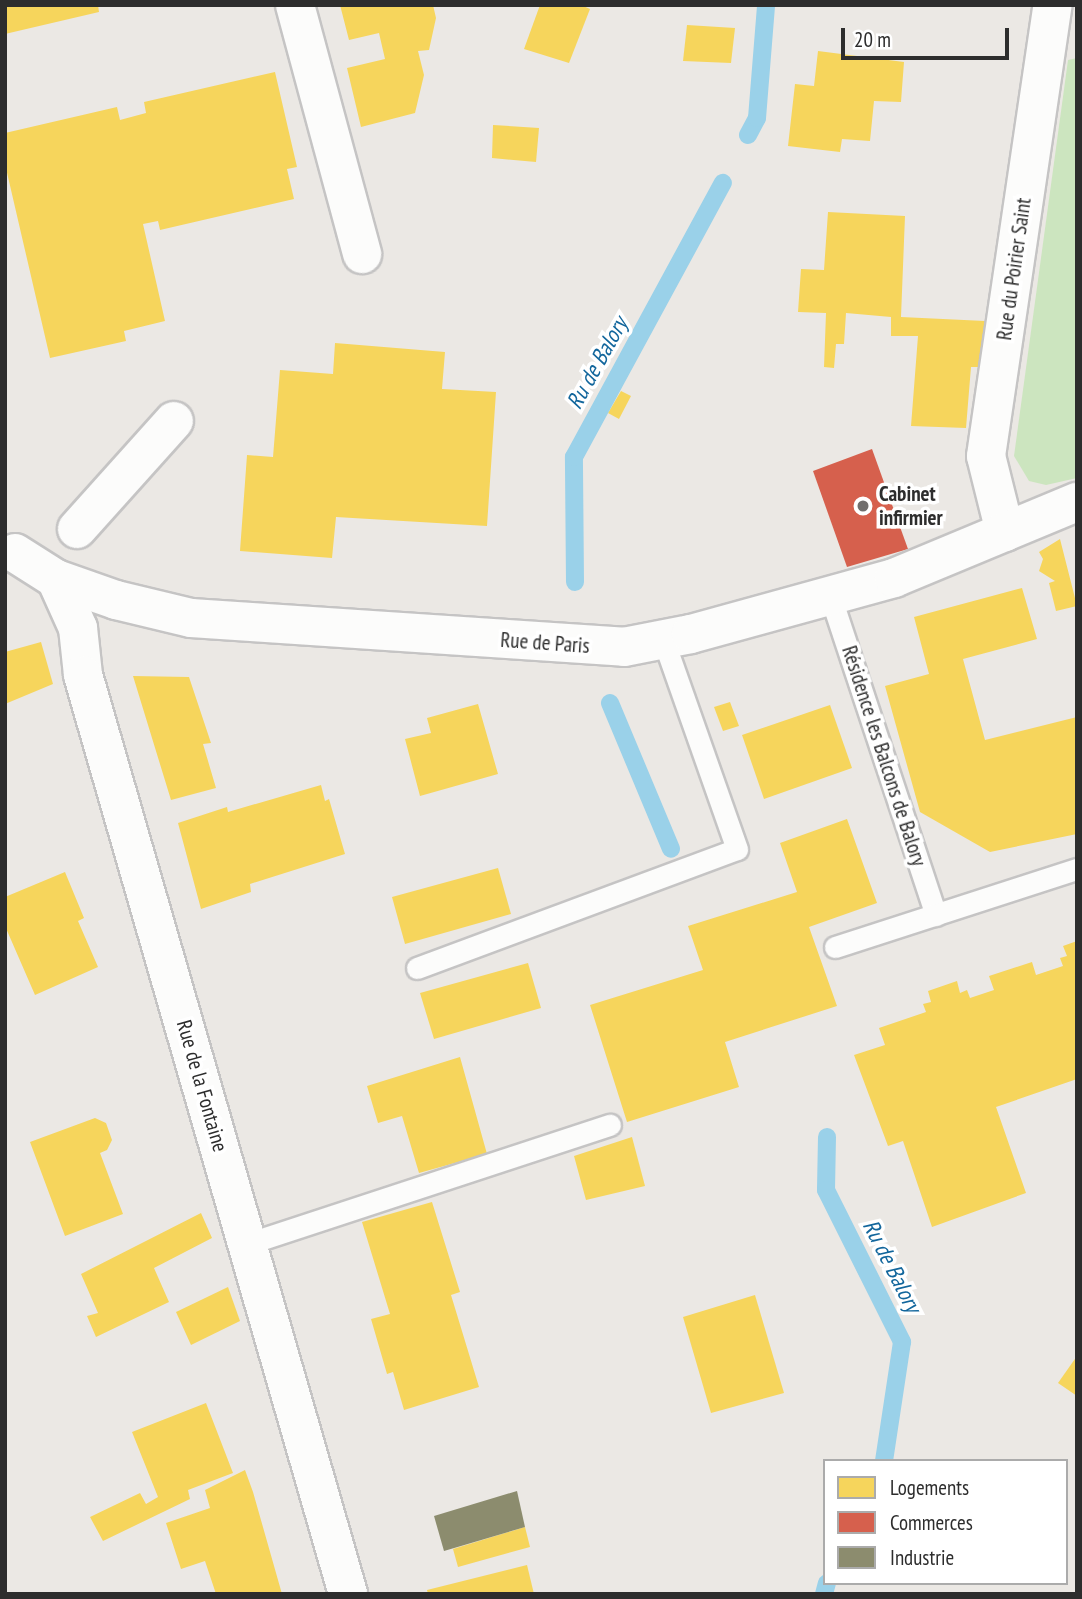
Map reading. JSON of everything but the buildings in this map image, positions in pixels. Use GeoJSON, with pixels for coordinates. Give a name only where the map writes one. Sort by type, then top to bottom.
{"type":"FeatureCollection","features":[{"type":"Feature","properties":{"kind":"street"},"geometry":{"type":"LineString","coordinates":[[295,5],[362,254]]}},
{"type":"Feature","properties":{"kind":"street","name":"Rue du Poirier Saint"},"geometry":{"type":"LineString","coordinates":[[1005,532],[986,456],[1053,5]]}},
{"type":"Feature","properties":{"kind":"street"},"geometry":{"type":"LineString","coordinates":[[76,530],[174,421]]}},
{"type":"Feature","properties":{"kind":"street","name":"Rue de Paris"},"geometry":{"type":"LineString","coordinates":[[9,546],[57,579],[116,600],[191,618],[624,647],[831,597],[894,578],[1077,502]]}},
{"type":"Feature","properties":{"kind":"street","name":"Rue de la Fontaine"},"geometry":{"type":"LineString","coordinates":[[57,579],[78,628],[83,675],[348,1594]]}},
{"type":"Feature","properties":{"kind":"lane","name":"Résidence les Balcons de Balory"},"geometry":{"type":"LineString","coordinates":[[831,597],[936,915]]}},
{"type":"Feature","properties":{"kind":"lane"},"geometry":{"type":"LineString","coordinates":[[417,968],[737,849],[663,639]]}},
{"type":"Feature","properties":{"kind":"lane"},"geometry":{"type":"LineString","coordinates":[[835,947],[1077,869]]}},
{"type":"Feature","properties":{"kind":"lane"},"geometry":{"type":"LineString","coordinates":[[247,1244],[610,1125]]}},
{"type":"Feature","properties":{"kind":"green space"},"geometry":{"type":"Polygon","coordinates":[[[1077,58],[1077,478],[1046,485],[1029,481],[1014,456],[1068,60],[1077,58]]]}},
{"type":"Feature","properties":{"kind":"waterway","name":"Ru de Balory"},"geometry":{"type":"LineString","coordinates":[[748,135],[757,118],[766,5]]}},
{"type":"Feature","properties":{"kind":"waterway","name":"Ru de Balory"},"geometry":{"type":"LineString","coordinates":[[575,582],[574,457],[723,183]]}},
{"type":"Feature","properties":{"kind":"waterway","name":"Ru de Balory"},"geometry":{"type":"LineString","coordinates":[[610,703],[671,849]]}},
{"type":"Feature","properties":{"kind":"waterway","name":"Ru de Balory"},"geometry":{"type":"LineString","coordinates":[[827,1137],[826,1190],[902,1342],[884,1459]]}},
{"type":"Feature","properties":{"kind":"waterway","name":"Ru de Balory"},"geometry":{"type":"LineString","coordinates":[[824,1594],[826,1585]]}},
{"type":"Feature","properties":{"kind":"place","name":"Cabinet infirmier"},"geometry":{"type":"Point","coordinates":[863,506]}}]}
